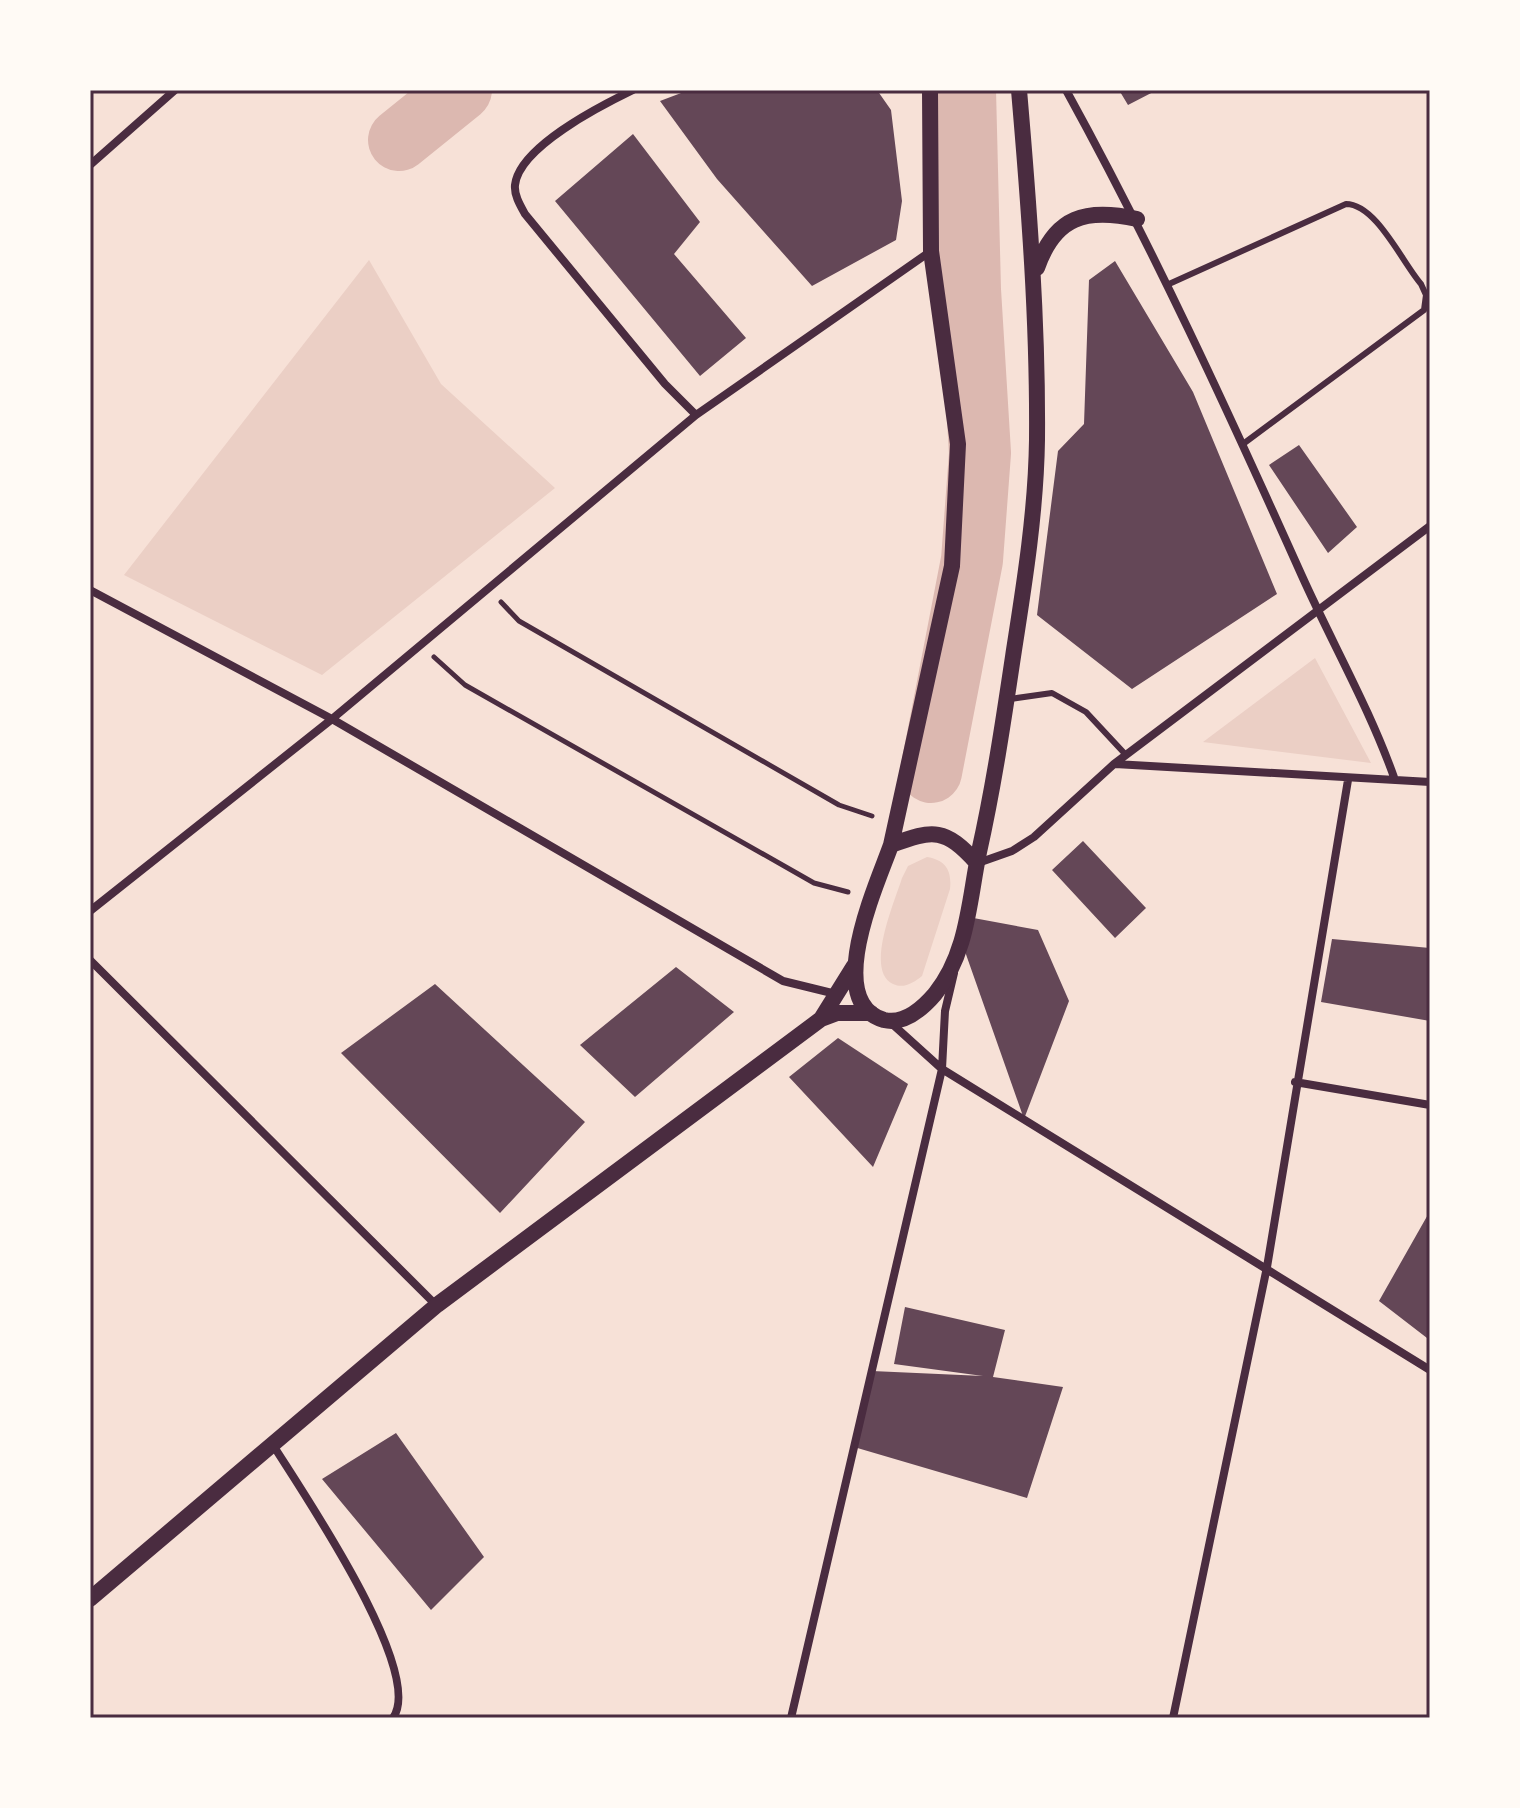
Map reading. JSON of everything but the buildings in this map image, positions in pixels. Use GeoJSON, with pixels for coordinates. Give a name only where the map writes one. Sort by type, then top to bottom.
{"type":"FeatureCollection","features":[{"type":"Feature","properties":{"kind":"main road"},"geometry":{"type":"LineString","coordinates":[[821,1019],[854,966],[891,845],[952,566],[958,444],[931,251],[930,90]]}},
{"type":"Feature","properties":{"kind":"main road"},"geometry":{"type":"LineString","coordinates":[[90,1599],[437,1305],[821,1019],[837,1013],[871,1013],[889,1021],[907,1017],[925,1005],[946,978],[962,943],[993,791],[1029,554],[1037,441],[1033,277],[1019,90]]}},
{"type":"Feature","properties":{"kind":"main road"},"geometry":{"type":"LineString","coordinates":[[1033,277],[1045,244],[1070,221],[1103,211],[1137,219]]}},
{"type":"Feature","properties":{"kind":"main road"},"geometry":{"type":"LineString","coordinates":[[891,845],[922,833],[941,833],[962,847],[977,863]]}},
{"type":"Feature","properties":{"kind":"main road"},"geometry":{"type":"LineString","coordinates":[[854,966],[858,992],[871,1013]]}},
{"type":"Feature","properties":{"kind":"street"},"geometry":{"type":"LineString","coordinates":[[90,165],[175,90]]}},
{"type":"Feature","properties":{"kind":"street"},"geometry":{"type":"LineString","coordinates":[[633,90],[588,112],[526,160],[515,185],[517,198],[525,214],[696,415]]}},
{"type":"Feature","properties":{"kind":"street"},"geometry":{"type":"LineString","coordinates":[[1066,90],[1169,284],[1317,610],[1376,726],[1395,780]]}},
{"type":"Feature","properties":{"kind":"street"},"geometry":{"type":"LineString","coordinates":[[90,911],[332,719],[696,415],[931,251]]}},
{"type":"Feature","properties":{"kind":"street"},"geometry":{"type":"LineString","coordinates":[[977,863],[1012,851],[1034,837],[1114,764],[1430,526]]}},
{"type":"Feature","properties":{"kind":"street"},"geometry":{"type":"LineString","coordinates":[[90,590],[332,719],[783,981],[836,994]]}},
{"type":"Feature","properties":{"kind":"street"},"geometry":{"type":"LineString","coordinates":[[1114,764],[1348,780],[1430,782]]}},
{"type":"Feature","properties":{"kind":"street"},"geometry":{"type":"LineString","coordinates":[[1173,1718],[1267,1267],[1295,1082],[1348,780]]}},
{"type":"Feature","properties":{"kind":"street"},"geometry":{"type":"LineString","coordinates":[[791,1718],[942,1069],[945,1011],[962,943]]}},
{"type":"Feature","properties":{"kind":"street"},"geometry":{"type":"LineString","coordinates":[[90,960],[437,1305]]}},
{"type":"Feature","properties":{"kind":"street"},"geometry":{"type":"LineString","coordinates":[[889,1021],[942,1069],[1430,1370]]}},
{"type":"Feature","properties":{"kind":"street"},"geometry":{"type":"LineString","coordinates":[[1295,1082],[1430,1105]]}},
{"type":"Feature","properties":{"kind":"street"},"geometry":{"type":"LineString","coordinates":[[273,1444],[340,1552],[392,1652],[400,1686],[393,1718]]}},
{"type":"Feature","properties":{"kind":"lane"},"geometry":{"type":"LineString","coordinates":[[1169,284],[1346,204],[1355,204],[1372,215],[1421,284],[1426,295],[1424,310],[1243,444]]}},
{"type":"Feature","properties":{"kind":"lane"},"geometry":{"type":"LineString","coordinates":[[1007,699],[1052,693],[1086,712],[1126,755]]}},
{"type":"Feature","properties":{"kind":"path"},"geometry":{"type":"LineString","coordinates":[[489,590],[519,621],[839,805],[896,824]]}},
{"type":"Feature","properties":{"kind":"path"},"geometry":{"type":"LineString","coordinates":[[422,645],[465,685],[814,883],[872,899]]}},
{"type":"Feature","properties":{"kind":"shaded area"},"geometry":{"type":"Polygon","coordinates":[[[369,260],[441,384],[555,488],[322,675],[124,575],[369,260]]]}},
{"type":"Feature","properties":{"kind":"shaded area"},"geometry":{"type":"Polygon","coordinates":[[[1315,658],[1371,763],[1203,742],[1315,658]]]}},
{"type":"Feature","properties":{"kind":"shaded area"},"geometry":{"type":"Polygon","coordinates":[[[927,857],[946,867],[950,889],[922,976],[901,986],[885,977],[881,965],[884,935],[908,866],[927,857]]]}},
{"type":"Feature","properties":{"kind":"waterway"},"geometry":{"type":"LineString","coordinates":[[399,140],[461,90]]}},
{"type":"Feature","properties":{"kind":"waterway"},"geometry":{"type":"LineString","coordinates":[[931,772],[972,560],[980,453],[970,290],[965,90]]}}]}
